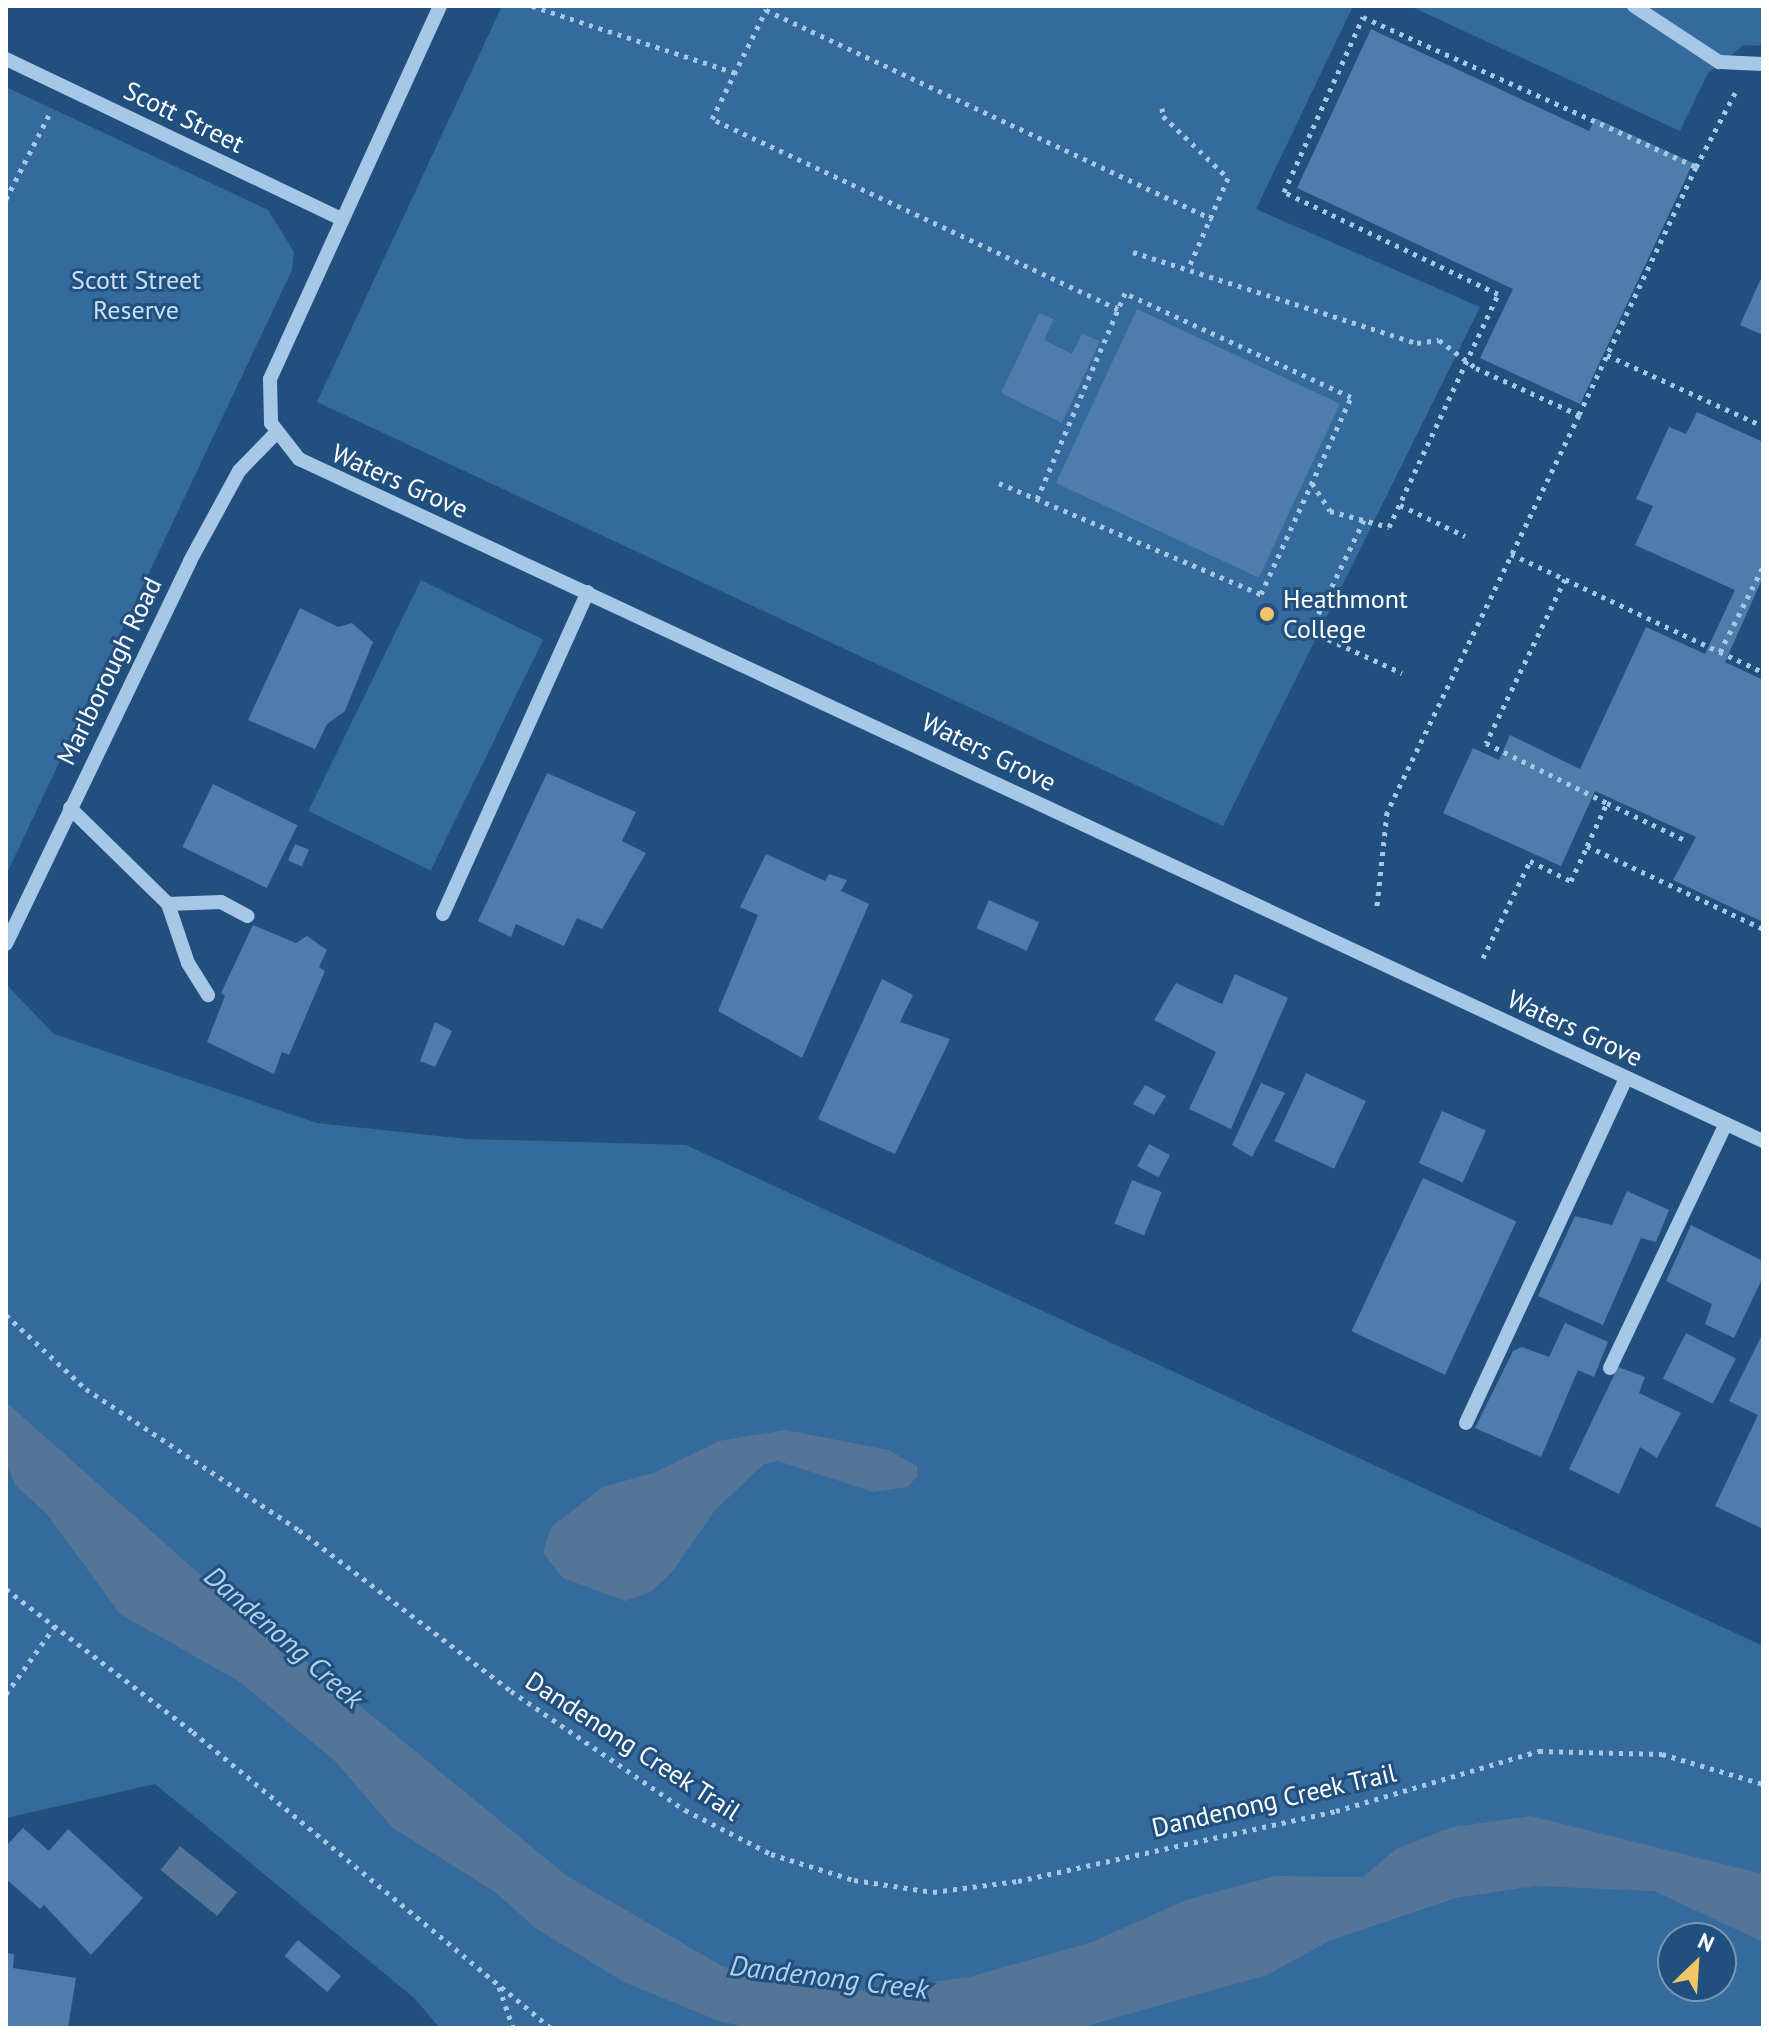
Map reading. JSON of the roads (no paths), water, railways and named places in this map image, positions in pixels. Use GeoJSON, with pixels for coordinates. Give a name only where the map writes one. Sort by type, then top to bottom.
{"type":"FeatureCollection","features":[{"type":"Feature","properties":{"kind":"street"},"geometry":{"type":"LineString","coordinates":[[276,433],[268,394],[280,354],[440,6]]}},
{"type":"Feature","properties":{"kind":"street"},"geometry":{"type":"LineString","coordinates":[[1634,6],[1719,62],[1763,64]]}},
{"type":"Feature","properties":{"kind":"street","name":"Scott Street"},"geometry":{"type":"LineString","coordinates":[[6,59],[341,219]]}},
{"type":"Feature","properties":{"kind":"street","name":"Waters Grove"},"geometry":{"type":"LineString","coordinates":[[276,433],[313,468],[588,592],[1763,1141]]}},
{"type":"Feature","properties":{"kind":"street","name":"Marlborough Road"},"geometry":{"type":"LineString","coordinates":[[6,944],[225,496],[247,460],[276,433]]}},
{"type":"Feature","properties":{"kind":"street"},"geometry":{"type":"LineString","coordinates":[[443,914],[588,592]]}},
{"type":"Feature","properties":{"kind":"street"},"geometry":{"type":"LineString","coordinates":[[70,808],[168,904],[188,963],[208,995]]}},
{"type":"Feature","properties":{"kind":"street"},"geometry":{"type":"LineString","coordinates":[[168,904],[221,902],[247,916]]}},
{"type":"Feature","properties":{"kind":"street"},"geometry":{"type":"LineString","coordinates":[[1466,1423],[1626,1078]]}},
{"type":"Feature","properties":{"kind":"street"},"geometry":{"type":"LineString","coordinates":[[1610,1368],[1726,1124]]}},
{"type":"Feature","properties":{"kind":"place","name":"Heathmont College"},"geometry":{"type":"Point","coordinates":[1267,614]}},
{"type":"Feature","properties":{"kind":"park label","name":"Scott Street Reserve"},"geometry":{"type":"Point","coordinates":[136,295]}},
{"type":"Feature","properties":{"kind":"water label","name":"Dandenong Creek"},"geometry":{"type":"Point","coordinates":[284,1637]}},
{"type":"Feature","properties":{"kind":"water label","name":"Dandenong Creek"},"geometry":{"type":"Point","coordinates":[829,1977]}}]}
